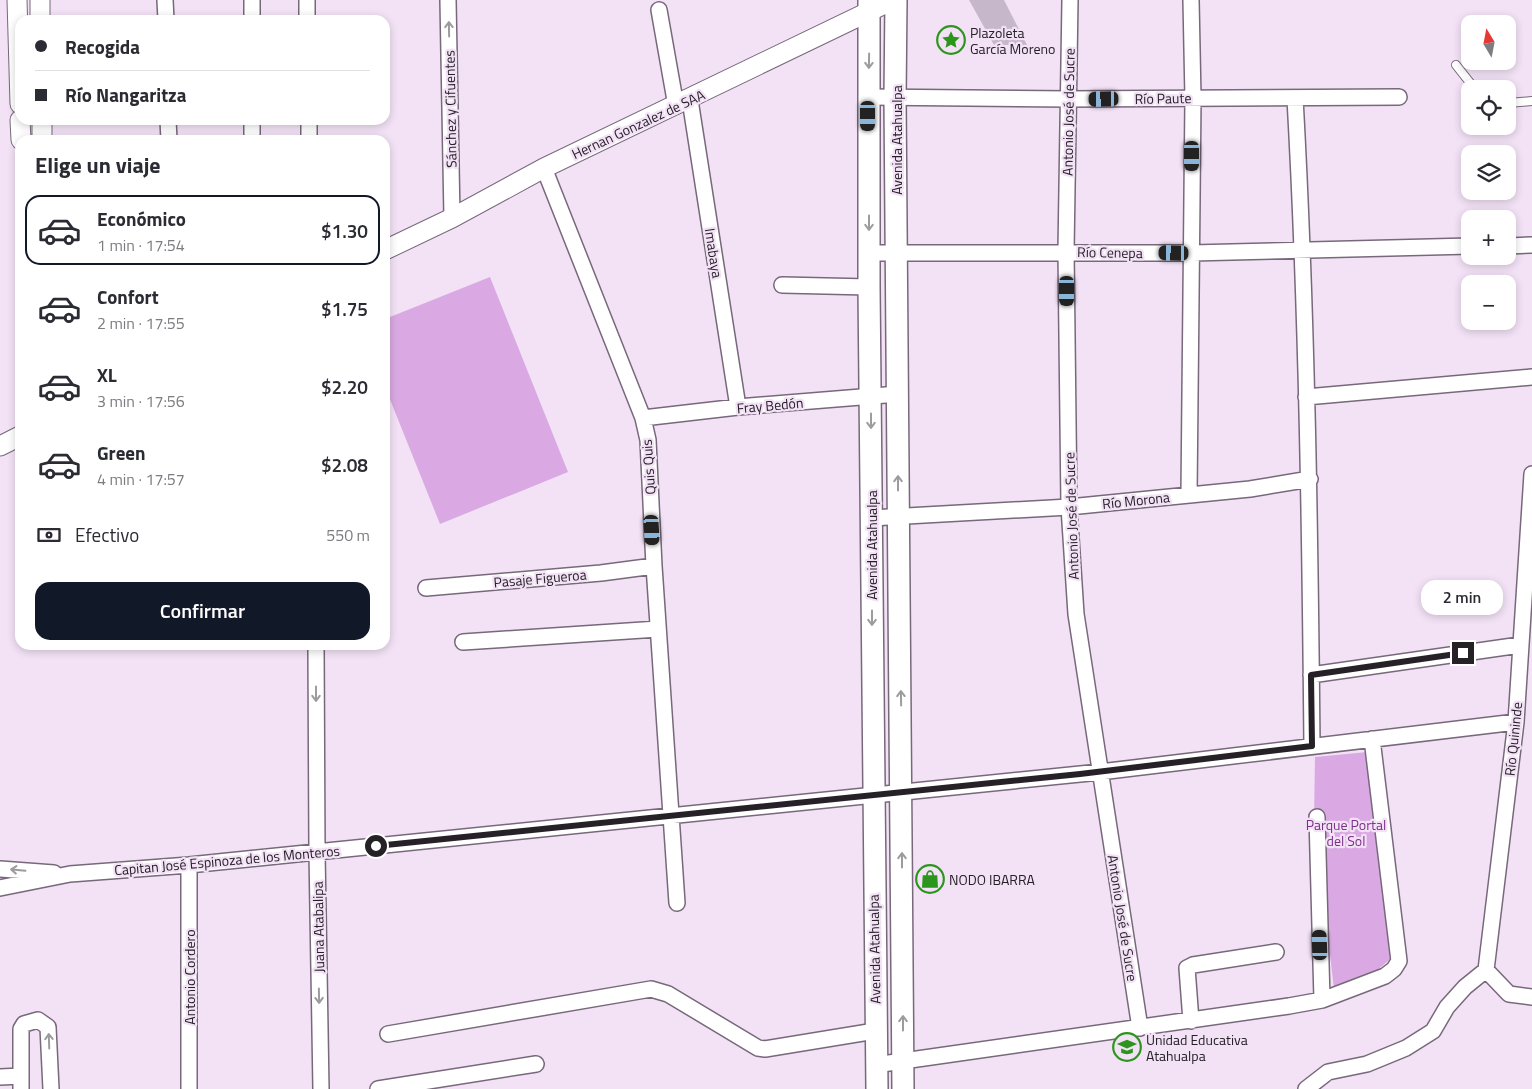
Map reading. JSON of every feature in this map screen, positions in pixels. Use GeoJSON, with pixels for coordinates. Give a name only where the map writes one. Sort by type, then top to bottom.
{"type":"FeatureCollection","features":[{"type":"Feature","properties":{"kind":"main road","name":"Avenida Atahualpa"},"geometry":{"type":"LineString","coordinates":[[895,0],[903,1089]]}},
{"type":"Feature","properties":{"kind":"main road","name":"Avenida Atahualpa"},"geometry":{"type":"LineString","coordinates":[[869,6],[872,796],[875,1064],[877,1089]]}},
{"type":"Feature","properties":{"kind":"street"},"geometry":{"type":"LineString","coordinates":[[17,0],[17,15]]}},
{"type":"Feature","properties":{"kind":"street"},"geometry":{"type":"LineString","coordinates":[[40,0],[40,15]]}},
{"type":"Feature","properties":{"kind":"street"},"geometry":{"type":"LineString","coordinates":[[165,0],[166,15]]}},
{"type":"Feature","properties":{"kind":"street"},"geometry":{"type":"LineString","coordinates":[[252,0],[252,15]]}},
{"type":"Feature","properties":{"kind":"street"},"geometry":{"type":"LineString","coordinates":[[307,0],[307,15]]}},
{"type":"Feature","properties":{"kind":"street","name":"Sánchez y Cifuentes"},"geometry":{"type":"LineString","coordinates":[[448,0],[452,218]]}},
{"type":"Feature","properties":{"kind":"street","name":"Hernan Gonzalez de SAA"},"geometry":{"type":"LineString","coordinates":[[390,248],[452,218],[544,168],[683,103],[825,32],[869,6],[895,0]]}},
{"type":"Feature","properties":{"kind":"street","name":"Antonio José de Sucre"},"geometry":{"type":"LineString","coordinates":[[1070,0],[1066,251],[1069,507],[1076,614],[1140,1028]]}},
{"type":"Feature","properties":{"kind":"street"},"geometry":{"type":"LineString","coordinates":[[1189,495],[1193,98],[1191,0]]}},
{"type":"Feature","properties":{"kind":"street","name":"Imabaya"},"geometry":{"type":"LineString","coordinates":[[659,10],[683,103],[738,407]]}},
{"type":"Feature","properties":{"kind":"street","name":"Río Paute"},"geometry":{"type":"LineString","coordinates":[[868,97],[1068,99],[1399,97]]}},
{"type":"Feature","properties":{"kind":"street"},"geometry":{"type":"LineString","coordinates":[[1295,98],[1303,252],[1310,479],[1312,746]]}},
{"type":"Feature","properties":{"kind":"street","name":"Quis Quis"},"geometry":{"type":"LineString","coordinates":[[544,168],[643,418],[648,440],[654,566],[677,903]]}},
{"type":"Feature","properties":{"kind":"street"},"geometry":{"type":"LineString","coordinates":[[1516,246],[1532,245]]}},
{"type":"Feature","properties":{"kind":"street","name":"Río Cenepa"},"geometry":{"type":"LineString","coordinates":[[869,252],[1303,252],[1461,246]]}},
{"type":"Feature","properties":{"kind":"street"},"geometry":{"type":"LineString","coordinates":[[782,285],[869,287]]}},
{"type":"Feature","properties":{"kind":"street"},"geometry":{"type":"LineString","coordinates":[[1306,397],[1532,377]]}},
{"type":"Feature","properties":{"kind":"street","name":"Fray Bedón"},"geometry":{"type":"LineString","coordinates":[[643,418],[738,407],[898,394]]}},
{"type":"Feature","properties":{"kind":"street"},"geometry":{"type":"LineString","coordinates":[[0,446],[15,438]]}},
{"type":"Feature","properties":{"kind":"street","name":"Río Quininde"},"geometry":{"type":"LineString","coordinates":[[1486,970],[1516,722],[1520,645],[1527,608],[1532,474]]}},
{"type":"Feature","properties":{"kind":"street","name":"Río Morona"},"geometry":{"type":"LineString","coordinates":[[871,518],[1069,507],[1250,489],[1310,479]]}},
{"type":"Feature","properties":{"kind":"street","name":"Pasaje Figueroa"},"geometry":{"type":"LineString","coordinates":[[426,588],[601,573],[654,566]]}},
{"type":"Feature","properties":{"kind":"street"},"geometry":{"type":"LineString","coordinates":[[463,642],[658,629]]}},
{"type":"Feature","properties":{"kind":"street"},"geometry":{"type":"LineString","coordinates":[[1311,675],[1520,645]]}},
{"type":"Feature","properties":{"kind":"street","name":"Juana Atabalipa"},"geometry":{"type":"LineString","coordinates":[[316,650],[321,1089]]}},
{"type":"Feature","properties":{"kind":"street","name":"Capitan José Espinoza de los Monteros"},"geometry":{"type":"LineString","coordinates":[[0,888],[70,874],[189,865],[902,793],[1100,772],[1516,722]]}},
{"type":"Feature","properties":{"kind":"street"},"geometry":{"type":"LineString","coordinates":[[875,1064],[1191,1021],[1322,1000],[1385,976],[1394,969],[1399,961],[1372,739]]}},
{"type":"Feature","properties":{"kind":"street"},"geometry":{"type":"LineString","coordinates":[[1317,817],[1322,1000]]}},
{"type":"Feature","properties":{"kind":"street","name":"Antonio Cordero"},"geometry":{"type":"LineString","coordinates":[[189,865],[189,1089]]}},
{"type":"Feature","properties":{"kind":"street","name":"Capitan José Espinoza de los Monteros"},"geometry":{"type":"LineString","coordinates":[[0,869],[70,874]]}},
{"type":"Feature","properties":{"kind":"street"},"geometry":{"type":"LineString","coordinates":[[1191,1021],[1187,968],[1194,965],[1276,952]]}},
{"type":"Feature","properties":{"kind":"street"},"geometry":{"type":"LineString","coordinates":[[1306,1089],[1328,1072],[1368,1064],[1406,1048],[1433,1031],[1464,987],[1486,970],[1509,994],[1532,997]]}},
{"type":"Feature","properties":{"kind":"street"},"geometry":{"type":"LineString","coordinates":[[388,1034],[651,989],[668,994],[758,1048],[765,1050],[875,1031]]}},
{"type":"Feature","properties":{"kind":"street"},"geometry":{"type":"LineString","coordinates":[[0,1077],[21,1083],[21,1029],[24,1024],[38,1020],[48,1027],[51,1089]]}},
{"type":"Feature","properties":{"kind":"street"},"geometry":{"type":"LineString","coordinates":[[378,1089],[536,1064]]}},
{"type":"Feature","properties":{"kind":"lane"},"geometry":{"type":"LineString","coordinates":[[1456,65],[1468,80]]}},
{"type":"Feature","properties":{"kind":"lane"},"geometry":{"type":"LineString","coordinates":[[1516,102],[1532,101]]}},
{"type":"Feature","properties":{"kind":"green space"},"geometry":{"type":"Polygon","coordinates":[[[490,277],[568,472],[440,524],[390,399],[390,317],[490,277]]]}},
{"type":"Feature","properties":{"kind":"green space","name":"Parque Portal del Sol"},"geometry":{"type":"Polygon","coordinates":[[[1367,752],[1390,959],[1371,976],[1334,989],[1314,820],[1315,757],[1367,752]]]}},
{"type":"Feature","properties":{"kind":"building"},"geometry":{"type":"Polygon","coordinates":[[[969,0],[1004,0],[1027,45],[994,45],[969,0]]]}},
{"type":"Feature","properties":{"kind":"place","name":"Plazoleta García Moreno"},"geometry":{"type":"Point","coordinates":[951,40]}},
{"type":"Feature","properties":{"kind":"place","name":"NODO IBARRA"},"geometry":{"type":"Point","coordinates":[930,879]}},
{"type":"Feature","properties":{"kind":"place","name":"Unidad Educativa Atahualpa"},"geometry":{"type":"Point","coordinates":[1127,1047]}},
{"type":"Feature","properties":{"kind":"route"},"geometry":{"type":"LineString","coordinates":[[376,846],[1080,774],[1312,746],[1311,675],[1463,653]]}}]}
